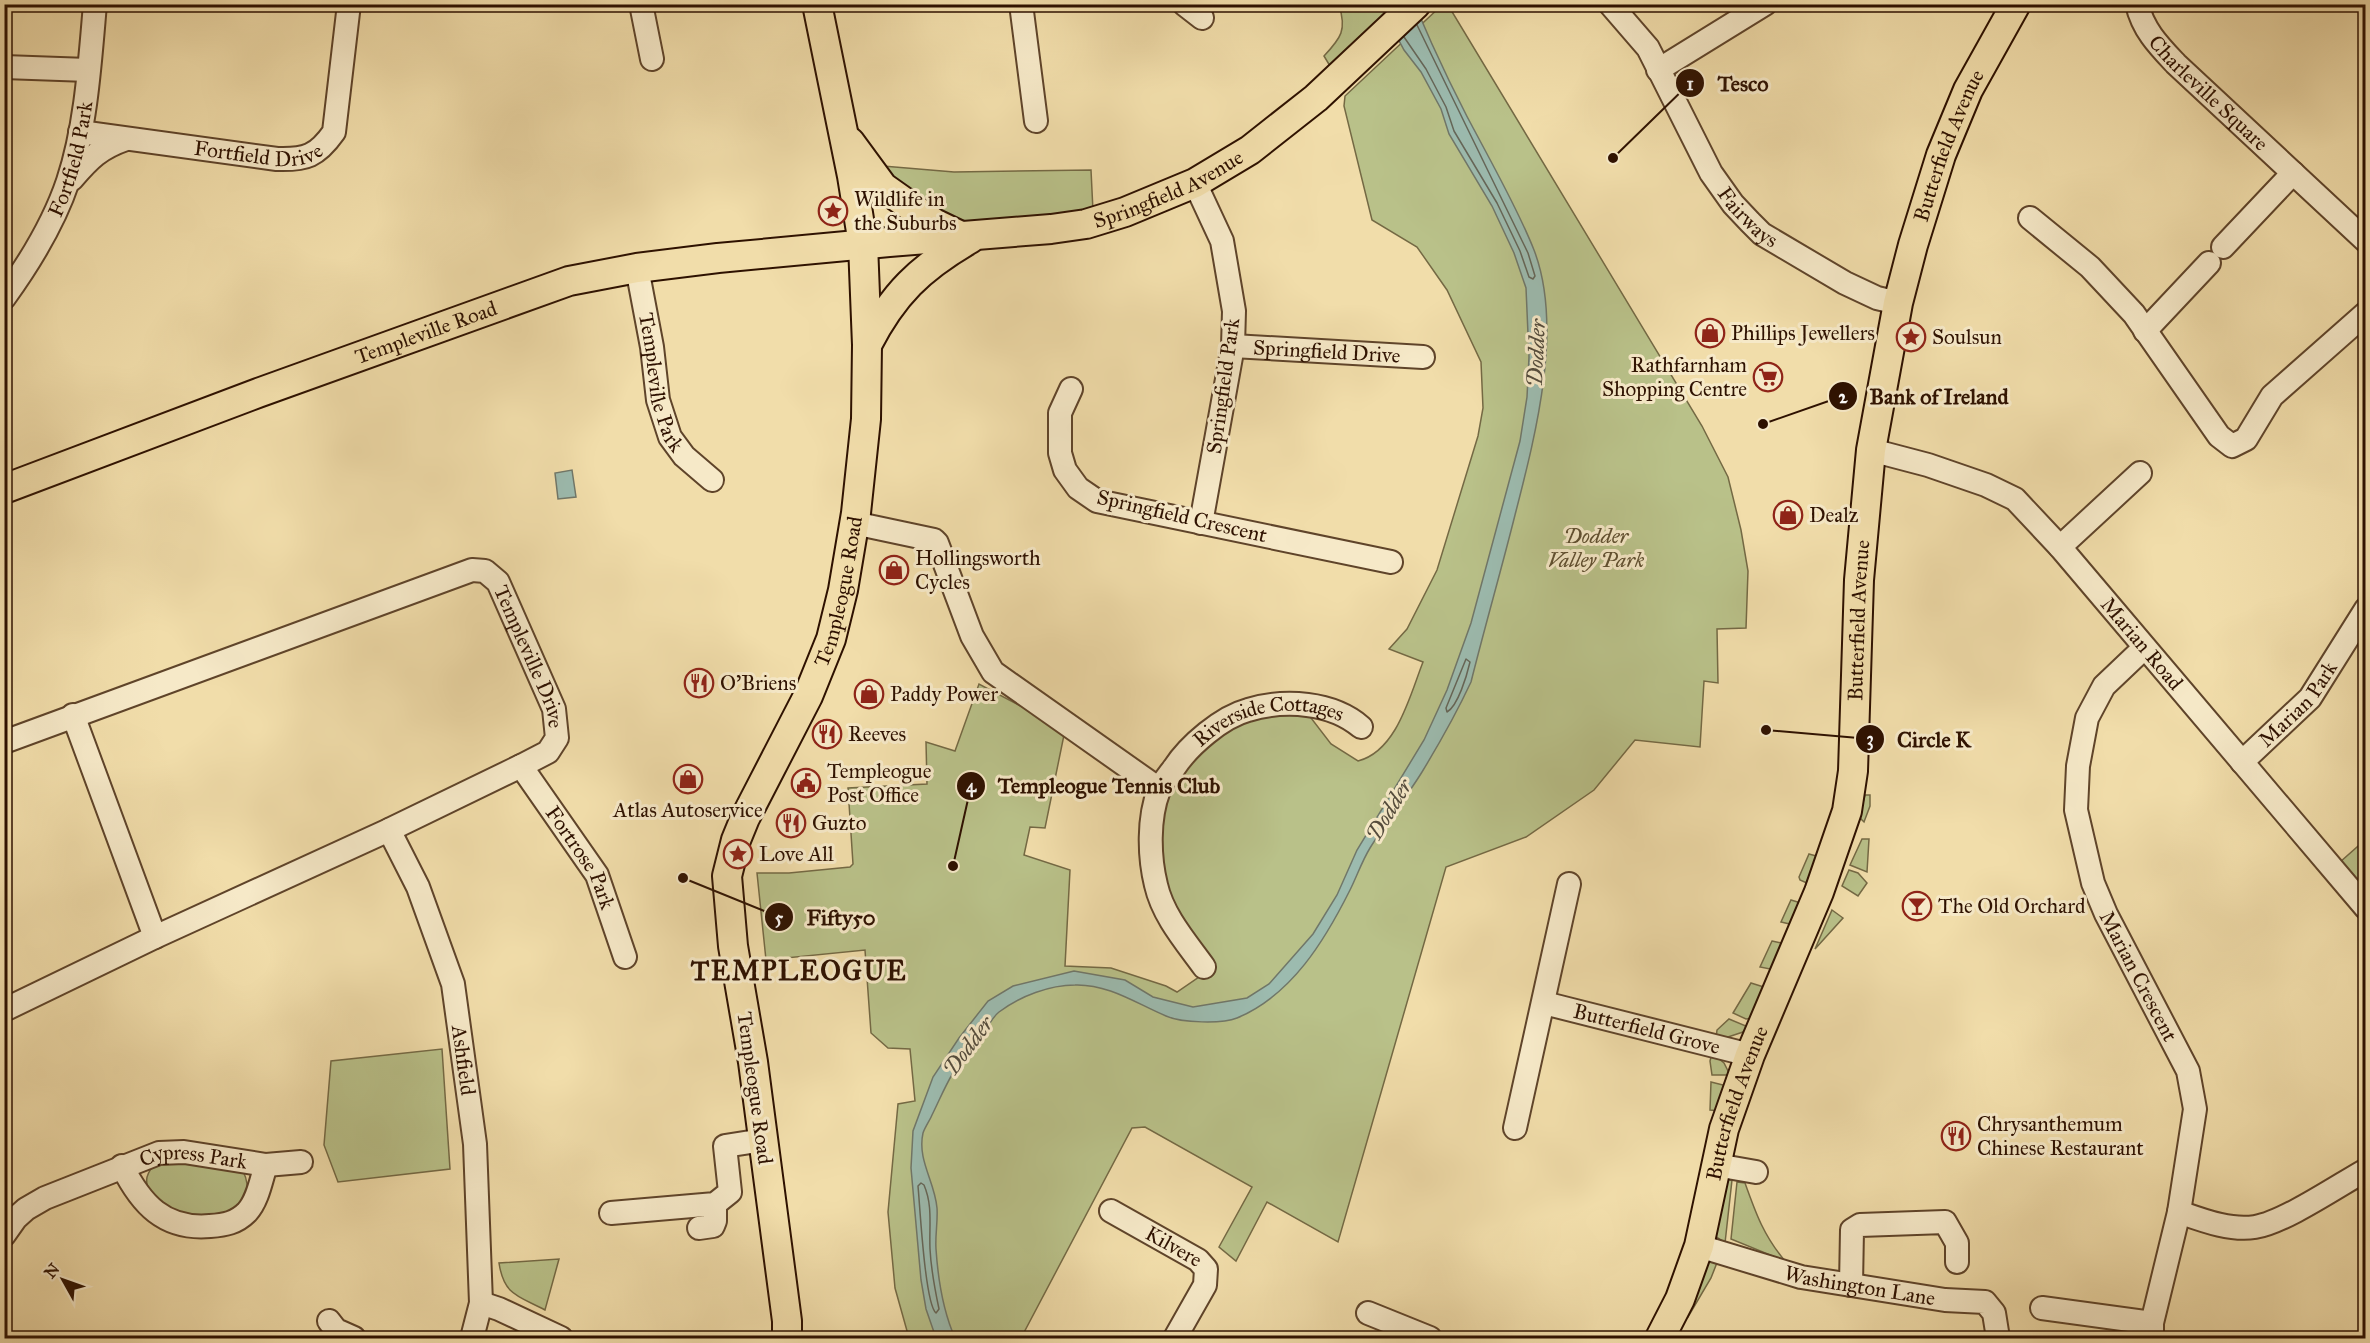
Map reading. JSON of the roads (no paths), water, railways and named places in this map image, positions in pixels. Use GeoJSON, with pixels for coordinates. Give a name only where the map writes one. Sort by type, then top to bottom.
{"type":"FeatureCollection","features":[{"type":"Feature","properties":{"kind":"main road","name":"Templeogue Road"},"geometry":{"type":"LineString","coordinates":[[787,1338],[787,1321],[763,1140],[733,946],[727,884],[728,867],[745,818],[808,696],[828,650],[843,590],[854,523],[866,418],[867,345],[863,244],[818,4]]}},
{"type":"Feature","properties":{"kind":"main road","name":"Springfield Avenue"},"geometry":{"type":"LineString","coordinates":[[863,244],[1051,230],[1086,224],[1125,212],[1195,183],[1275,132],[1383,37],[1416,4]]}},
{"type":"Feature","properties":{"kind":"main road","name":"Butterfield Avenue"},"geometry":{"type":"LineString","coordinates":[[1660,1338],[1680,1299],[1699,1246],[1724,1129],[1750,1055],[1819,892],[1847,811],[1854,749],[1859,580],[1871,450],[1898,303],[1941,155],[1968,90],[2016,4]]}},
{"type":"Feature","properties":{"kind":"main road"},"geometry":{"type":"LineString","coordinates":[[842,129],[883,187],[934,223],[969,236]]}},
{"type":"Feature","properties":{"kind":"main road"},"geometry":{"type":"LineString","coordinates":[[867,345],[882,315],[910,282],[940,256],[969,236]]}},
{"type":"Feature","properties":{"kind":"main road","name":"Templeville Road"},"geometry":{"type":"LineString","coordinates":[[4,489],[258,393],[569,281],[638,268],[863,244]]}},
{"type":"Feature","properties":{"kind":"street","name":"Fortfield Park"},"geometry":{"type":"LineString","coordinates":[[4,298],[28,265],[68,183],[80,132],[95,4]]}},
{"type":"Feature","properties":{"kind":"street","name":"Fortfield Drive"},"geometry":{"type":"LineString","coordinates":[[80,132],[277,159],[294,160],[312,155],[323,147],[334,132],[349,4]]}},
{"type":"Feature","properties":{"kind":"street"},"geometry":{"type":"LineString","coordinates":[[642,4],[652,59]]}},
{"type":"Feature","properties":{"kind":"street"},"geometry":{"type":"LineString","coordinates":[[1021,4],[1036,121]]}},
{"type":"Feature","properties":{"kind":"street","name":"Fairways"},"geometry":{"type":"LineString","coordinates":[[1610,4],[1648,48],[1711,173],[1733,204],[1762,234],[1845,283],[1877,298],[1898,303]]}},
{"type":"Feature","properties":{"kind":"street"},"geometry":{"type":"LineString","coordinates":[[1658,70],[1765,4]]}},
{"type":"Feature","properties":{"kind":"street","name":"Charleville Square"},"geometry":{"type":"LineString","coordinates":[[2137,4],[2145,26],[2154,41],[2366,241]]}},
{"type":"Feature","properties":{"kind":"street"},"geometry":{"type":"LineString","coordinates":[[4,67],[88,70]]}},
{"type":"Feature","properties":{"kind":"street"},"geometry":{"type":"LineString","coordinates":[[68,183],[89,159],[105,146],[128,139]]}},
{"type":"Feature","properties":{"kind":"street"},"geometry":{"type":"LineString","coordinates":[[2145,331],[2292,173]]}},
{"type":"Feature","properties":{"kind":"street","name":"Springfield Park"},"geometry":{"type":"LineString","coordinates":[[1195,183],[1222,241],[1234,311],[1233,346],[1201,523]]}},
{"type":"Feature","properties":{"kind":"street"},"geometry":{"type":"LineString","coordinates":[[2030,218],[2090,267],[2134,314],[2219,436],[2232,446],[2246,439],[2272,396],[2366,314]]}},
{"type":"Feature","properties":{"kind":"street","name":"Templeville Park"},"geometry":{"type":"LineString","coordinates":[[638,268],[652,347],[658,400],[670,437],[684,456],[712,480]]}},
{"type":"Feature","properties":{"kind":"street","name":"Springfield Drive"},"geometry":{"type":"LineString","coordinates":[[1233,346],[1423,357]]}},
{"type":"Feature","properties":{"kind":"street","name":"Springfield Crescent"},"geometry":{"type":"LineString","coordinates":[[1071,389],[1060,413],[1060,453],[1065,470],[1078,488],[1096,501],[1391,562]]}},
{"type":"Feature","properties":{"kind":"street","name":"Marian Road"},"geometry":{"type":"LineString","coordinates":[[1871,450],[1928,465],[1986,485],[2015,499],[2060,547],[2366,908]]}},
{"type":"Feature","properties":{"kind":"street"},"geometry":{"type":"LineString","coordinates":[[2060,547],[2140,473]]}},
{"type":"Feature","properties":{"kind":"street"},"geometry":{"type":"LineString","coordinates":[[854,523],[934,540],[972,636],[993,672],[1159,789]]}},
{"type":"Feature","properties":{"kind":"street","name":"Templeville Drive"},"geometry":{"type":"LineString","coordinates":[[4,742],[472,570],[485,571],[498,582],[554,709],[557,738],[548,752],[521,766],[4,1010]]}},
{"type":"Feature","properties":{"kind":"street","name":"Marian Park"},"geometry":{"type":"LineString","coordinates":[[2242,762],[2310,698],[2366,609]]}},
{"type":"Feature","properties":{"kind":"street","name":"Marian Crescent"},"geometry":{"type":"LineString","coordinates":[[2042,1308],[2152,1331],[2179,1212],[2195,1109],[2187,1071],[2106,914],[2093,883],[2076,810],[2078,766],[2088,718],[2104,686],[2144,648]]}},
{"type":"Feature","properties":{"kind":"street","name":"Riverside Cottages"},"geometry":{"type":"LineString","coordinates":[[1204,967],[1169,917],[1156,886],[1151,850],[1152,822],[1159,789],[1182,756],[1214,728],[1247,710],[1285,704],[1307,705],[1350,717],[1361,727]]}},
{"type":"Feature","properties":{"kind":"street"},"geometry":{"type":"LineString","coordinates":[[73,715],[156,937]]}},
{"type":"Feature","properties":{"kind":"street","name":"Fortrose Park"},"geometry":{"type":"LineString","coordinates":[[521,766],[597,875],[625,957]]}},
{"type":"Feature","properties":{"kind":"street","name":"Ashfield"},"geometry":{"type":"LineString","coordinates":[[389,830],[418,887],[453,984],[475,1144],[481,1303],[472,1338]]}},
{"type":"Feature","properties":{"kind":"street","name":"Butterfield Grove"},"geometry":{"type":"LineString","coordinates":[[1515,1128],[1569,884]]}},
{"type":"Feature","properties":{"kind":"street","name":"Butterfield Grove"},"geometry":{"type":"LineString","coordinates":[[1544,1003],[1750,1055]]}},
{"type":"Feature","properties":{"kind":"street"},"geometry":{"type":"LineString","coordinates":[[611,1213],[715,1204],[730,1192],[725,1146],[763,1140]]}},
{"type":"Feature","properties":{"kind":"street","name":"Cypress Park"},"geometry":{"type":"LineString","coordinates":[[4,1235],[16,1218],[26,1209],[122,1166],[159,1153],[184,1152],[266,1165],[301,1161]]}},
{"type":"Feature","properties":{"kind":"street","name":"Cypress Park"},"geometry":{"type":"LineString","coordinates":[[122,1166],[134,1190],[146,1203],[175,1222],[195,1227],[231,1224],[248,1211],[258,1191],[266,1165]]}},
{"type":"Feature","properties":{"kind":"street"},"geometry":{"type":"LineString","coordinates":[[1716,1165],[1756,1172]]}},
{"type":"Feature","properties":{"kind":"street"},"geometry":{"type":"LineString","coordinates":[[2179,1212],[2231,1227],[2255,1227],[2276,1221],[2366,1170]]}},
{"type":"Feature","properties":{"kind":"street"},"geometry":{"type":"LineString","coordinates":[[699,1228],[713,1226],[715,1204]]}},
{"type":"Feature","properties":{"kind":"street","name":"Kilvere"},"geometry":{"type":"LineString","coordinates":[[1112,1210],[1198,1260],[1206,1269],[1205,1285],[1183,1335]]}},
{"type":"Feature","properties":{"kind":"street"},"geometry":{"type":"LineString","coordinates":[[1851,1285],[1852,1230],[1860,1226],[1945,1222],[1957,1243],[1957,1262]]}},
{"type":"Feature","properties":{"kind":"street","name":"Washington Lane"},"geometry":{"type":"LineString","coordinates":[[1699,1246],[1801,1277],[1945,1300],[1985,1302],[1994,1313],[1998,1338]]}},
{"type":"Feature","properties":{"kind":"street"},"geometry":{"type":"LineString","coordinates":[[481,1303],[561,1338]]}},
{"type":"Feature","properties":{"kind":"street"},"geometry":{"type":"LineString","coordinates":[[1368,1313],[1430,1338]]}},
{"type":"Feature","properties":{"kind":"street"},"geometry":{"type":"LineString","coordinates":[[329,1321],[336,1330],[354,1338]]}},
{"type":"Feature","properties":{"kind":"water","name":"Dodder"},"geometry":{"type":"Polygon","coordinates":[[[1380,5],[1415,5],[1458,98],[1523,225],[1534,250],[1543,281],[1546,348],[1538,417],[1523,484],[1471,682],[1422,772],[1364,858],[1353,885],[1330,928],[1290,981],[1257,1008],[1230,1020],[1212,1022],[1182,1020],[1166,1016],[1111,991],[1075,985],[1046,989],[1026,996],[1007,1006],[993,1018],[979,1041],[953,1073],[923,1133],[924,1162],[936,1198],[936,1244],[940,1283],[947,1317],[955,1338],[936,1338],[926,1309],[921,1280],[911,1168],[913,1131],[933,1077],[959,1038],[988,1001],[1013,986],[1074,971],[1125,980],[1153,997],[1193,1007],[1247,998],[1269,984],[1313,934],[1337,895],[1357,850],[1424,740],[1447,690],[1471,623],[1520,441],[1527,397],[1529,357],[1526,288],[1514,253],[1492,206],[1449,134],[1441,109],[1421,72],[1404,50],[1380,5]]]}},
{"type":"Feature","properties":{"kind":"water"},"geometry":{"type":"Polygon","coordinates":[[[572,470],[576,497],[558,499],[555,473],[572,470]]]}},
{"type":"Feature","properties":{"kind":"place","name":"Tesco"},"geometry":{"type":"Point","coordinates":[1613,158]}},
{"type":"Feature","properties":{"kind":"place","name":"Wildlife in the Suburbs"},"geometry":{"type":"Point","coordinates":[833,211]}},
{"type":"Feature","properties":{"kind":"place","name":"Phillips Jewellers"},"geometry":{"type":"Point","coordinates":[1710,333]}},
{"type":"Feature","properties":{"kind":"place","name":"Soulsun"},"geometry":{"type":"Point","coordinates":[1911,337]}},
{"type":"Feature","properties":{"kind":"place","name":"Rathfarnham Shopping Centre"},"geometry":{"type":"Point","coordinates":[1768,377]}},
{"type":"Feature","properties":{"kind":"place","name":"Bank of Ireland"},"geometry":{"type":"Point","coordinates":[1763,424]}},
{"type":"Feature","properties":{"kind":"place","name":"Dealz"},"geometry":{"type":"Point","coordinates":[1788,515]}},
{"type":"Feature","properties":{"kind":"place","name":"Hollingsworth Cycles"},"geometry":{"type":"Point","coordinates":[894,570]}},
{"type":"Feature","properties":{"kind":"place","name":"O'Briens"},"geometry":{"type":"Point","coordinates":[699,683]}},
{"type":"Feature","properties":{"kind":"place","name":"Paddy Power"},"geometry":{"type":"Point","coordinates":[869,694]}},
{"type":"Feature","properties":{"kind":"place","name":"Circle K"},"geometry":{"type":"Point","coordinates":[1766,730]}},
{"type":"Feature","properties":{"kind":"place","name":"Reeves"},"geometry":{"type":"Point","coordinates":[827,734]}},
{"type":"Feature","properties":{"kind":"place","name":"Atlas Autoservice"},"geometry":{"type":"Point","coordinates":[688,779]}},
{"type":"Feature","properties":{"kind":"place","name":"Templeogue Post Office"},"geometry":{"type":"Point","coordinates":[806,783]}},
{"type":"Feature","properties":{"kind":"place","name":"Guzto"},"geometry":{"type":"Point","coordinates":[791,823]}},
{"type":"Feature","properties":{"kind":"place","name":"Love All"},"geometry":{"type":"Point","coordinates":[738,854]}},
{"type":"Feature","properties":{"kind":"place","name":"Templeogue Tennis Club"},"geometry":{"type":"Point","coordinates":[953,866]}},
{"type":"Feature","properties":{"kind":"place","name":"Fifty50"},"geometry":{"type":"Point","coordinates":[683,878]}},
{"type":"Feature","properties":{"kind":"place","name":"The Old Orchard"},"geometry":{"type":"Point","coordinates":[1917,906]}},
{"type":"Feature","properties":{"kind":"place","name":"Chrysanthemum Chinese Restaurant"},"geometry":{"type":"Point","coordinates":[1956,1136]}},
{"type":"Feature","properties":{"kind":"district","name":"TEMPLEOGUE"},"geometry":{"type":"Point","coordinates":[799,970]}},
{"type":"Feature","properties":{"kind":"park label","name":"Dodder Valley Park"},"geometry":{"type":"Point","coordinates":[1596,548]}}]}
